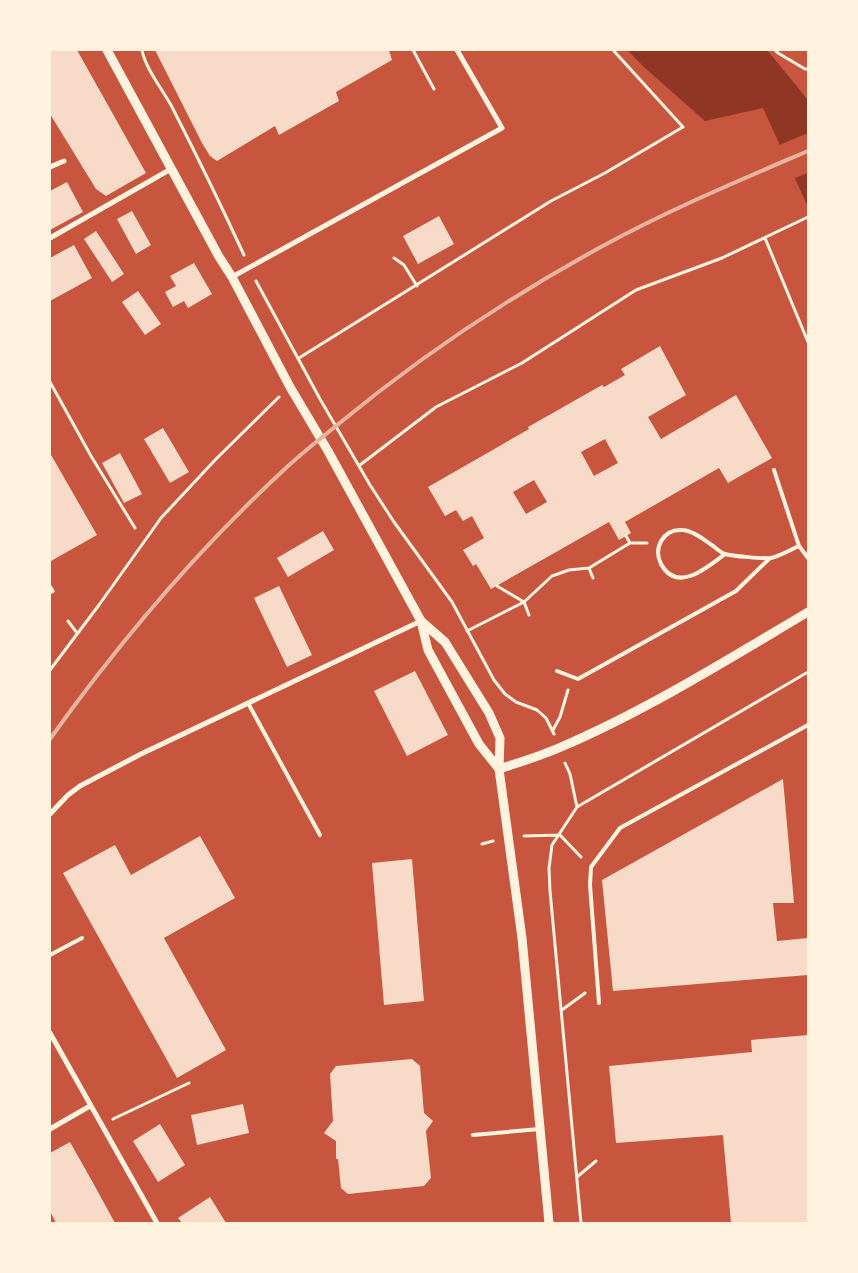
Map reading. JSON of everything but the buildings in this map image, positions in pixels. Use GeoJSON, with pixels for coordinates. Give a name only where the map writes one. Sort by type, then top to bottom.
{"type":"FeatureCollection","features":[{"type":"Feature","properties":{"kind":"street"},"geometry":{"type":"LineString","coordinates":[[107,50],[171,170],[232,277],[290,387],[328,451],[421,621],[428,650],[479,744],[499,769]]}},
{"type":"Feature","properties":{"kind":"street"},"geometry":{"type":"LineString","coordinates":[[232,277],[502,128],[457,50]]}},
{"type":"Feature","properties":{"kind":"street"},"geometry":{"type":"LineString","coordinates":[[50,167],[64,161]]}},
{"type":"Feature","properties":{"kind":"street"},"geometry":{"type":"LineString","coordinates":[[50,238],[171,170]]}},
{"type":"Feature","properties":{"kind":"street"},"geometry":{"type":"LineString","coordinates":[[499,769],[559,748],[615,722],[695,679],[808,612]]}},
{"type":"Feature","properties":{"kind":"street"},"geometry":{"type":"LineString","coordinates":[[50,814],[68,795],[80,786],[149,750],[421,621]]}},
{"type":"Feature","properties":{"kind":"street"},"geometry":{"type":"LineString","coordinates":[[421,621],[446,642],[489,713],[500,738],[499,769],[516,882],[549,1223]]}},
{"type":"Feature","properties":{"kind":"street"},"geometry":{"type":"LineString","coordinates":[[50,1033],[158,1223]]}},
{"type":"Feature","properties":{"kind":"street"},"geometry":{"type":"LineString","coordinates":[[50,1129],[90,1106]]}},
{"type":"Feature","properties":{"kind":"lane"},"geometry":{"type":"LineString","coordinates":[[774,470],[799,546],[808,558]]}},
{"type":"Feature","properties":{"kind":"lane"},"geometry":{"type":"LineString","coordinates":[[725,554],[704,571],[690,577],[677,577],[665,570],[658,557],[659,543],[668,534],[683,530],[700,537],[725,554],[770,558]]}},
{"type":"Feature","properties":{"kind":"lane"},"geometry":{"type":"LineString","coordinates":[[557,672],[578,679],[736,591],[770,558],[799,546]]}},
{"type":"Feature","properties":{"kind":"lane"},"geometry":{"type":"LineString","coordinates":[[248,703],[320,835]]}},
{"type":"Feature","properties":{"kind":"lane"},"geometry":{"type":"LineString","coordinates":[[599,1003],[590,885],[591,867],[620,828],[808,725]]}},
{"type":"Feature","properties":{"kind":"lane"},"geometry":{"type":"LineString","coordinates":[[50,955],[82,938]]}},
{"type":"Feature","properties":{"kind":"lane"},"geometry":{"type":"LineString","coordinates":[[473,1135],[540,1129]]}},
{"type":"Feature","properties":{"kind":"path"},"geometry":{"type":"LineString","coordinates":[[142,50],[143,57],[202,166],[246,258],[248,268],[320,399],[394,522],[452,602],[494,680],[505,694],[516,702],[537,710],[546,718]]}},
{"type":"Feature","properties":{"kind":"path"},"geometry":{"type":"LineString","coordinates":[[413,50],[434,88]]}},
{"type":"Feature","properties":{"kind":"path"},"geometry":{"type":"LineString","coordinates":[[299,358],[551,201],[605,174],[683,127],[613,50]]}},
{"type":"Feature","properties":{"kind":"path"},"geometry":{"type":"LineString","coordinates":[[775,50],[808,69]]}},
{"type":"Feature","properties":{"kind":"path"},"geometry":{"type":"LineString","coordinates":[[360,465],[436,407],[522,363],[636,290],[722,258],[808,217]]}},
{"type":"Feature","properties":{"kind":"path"},"geometry":{"type":"LineString","coordinates":[[764,238],[808,342]]}},
{"type":"Feature","properties":{"kind":"path"},"geometry":{"type":"LineString","coordinates":[[394,258],[404,265],[417,286]]}},
{"type":"Feature","properties":{"kind":"path"},"geometry":{"type":"LineString","coordinates":[[50,382],[91,456],[135,528]]}},
{"type":"Feature","properties":{"kind":"path"},"geometry":{"type":"LineString","coordinates":[[50,670],[161,518],[216,459],[290,387]]}},
{"type":"Feature","properties":{"kind":"path"},"geometry":{"type":"LineString","coordinates":[[467,631],[524,602],[552,576],[569,570],[589,568],[630,543],[626,536]]}},
{"type":"Feature","properties":{"kind":"path"},"geometry":{"type":"LineString","coordinates":[[589,568],[593,578]]}},
{"type":"Feature","properties":{"kind":"path"},"geometry":{"type":"LineString","coordinates":[[497,586],[524,602],[529,615]]}},
{"type":"Feature","properties":{"kind":"path"},"geometry":{"type":"LineString","coordinates":[[68,621],[77,633]]}},
{"type":"Feature","properties":{"kind":"path"},"geometry":{"type":"LineString","coordinates":[[581,1223],[550,868],[552,845],[577,807],[808,672]]}},
{"type":"Feature","properties":{"kind":"path"},"geometry":{"type":"LineString","coordinates":[[552,731],[560,717],[569,686],[578,679]]}},
{"type":"Feature","properties":{"kind":"path"},"geometry":{"type":"LineString","coordinates":[[570,774],[577,807]]}},
{"type":"Feature","properties":{"kind":"path"},"geometry":{"type":"LineString","coordinates":[[560,835],[591,867]]}},
{"type":"Feature","properties":{"kind":"path"},"geometry":{"type":"LineString","coordinates":[[562,1010],[598,984]]}},
{"type":"Feature","properties":{"kind":"path"},"geometry":{"type":"LineString","coordinates":[[101,1124],[189,1082]]}},
{"type":"Feature","properties":{"kind":"path"},"geometry":{"type":"LineString","coordinates":[[577,1178],[596,1161]]}},
{"type":"Feature","properties":{"kind":"shaded area"},"geometry":{"type":"Polygon","coordinates":[[[627,50],[767,50],[808,100],[808,207],[763,108],[705,121],[627,50]]]}},
{"type":"Feature","properties":{"kind":"pier"},"geometry":{"type":"Polygon","coordinates":[[[808,133],[808,173],[792,179],[777,146],[808,133]]]}},
{"type":"Feature","properties":{"kind":"railway"},"geometry":{"type":"LineString","coordinates":[[50,739],[133,631],[192,563],[254,498],[287,467],[367,401],[463,331],[564,268],[624,234],[676,209],[808,151]]}}]}
